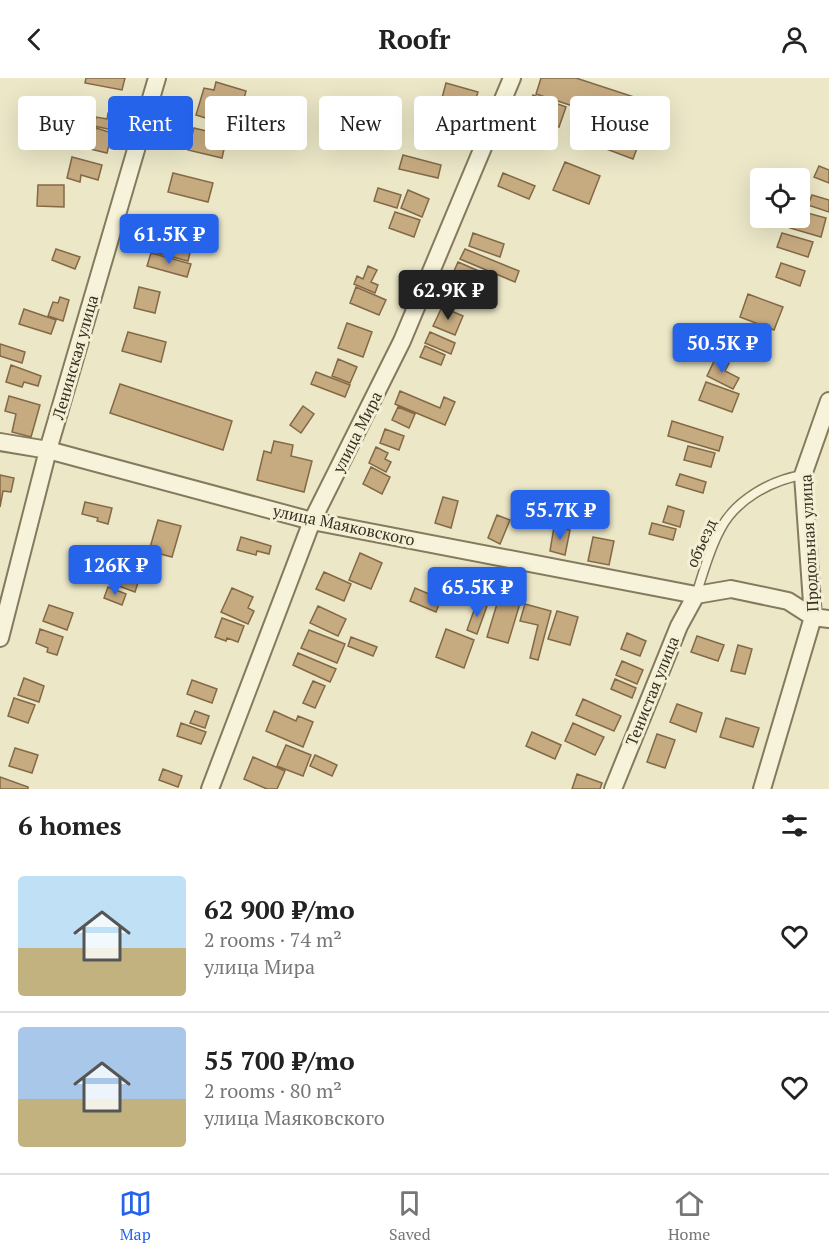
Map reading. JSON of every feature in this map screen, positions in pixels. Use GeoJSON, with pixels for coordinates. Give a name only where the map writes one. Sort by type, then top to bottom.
{"type":"FeatureCollection","features":[{"type":"Feature","properties":{"kind":"street","name":"Ленинская улица"},"geometry":{"type":"LineString","coordinates":[[0,638],[48,450],[157,78]]}},
{"type":"Feature","properties":{"kind":"street","name":"улица Мира"},"geometry":{"type":"LineString","coordinates":[[210,789],[312,521],[402,341],[512,78]]}},
{"type":"Feature","properties":{"kind":"street","name":"Продольная улица"},"geometry":{"type":"LineString","coordinates":[[762,789],[821,618],[803,475],[829,401]]}},
{"type":"Feature","properties":{"kind":"street","name":"улица Маяковского"},"geometry":{"type":"LineString","coordinates":[[0,442],[48,450],[312,521],[696,595],[731,589],[788,602],[821,618]]}},
{"type":"Feature","properties":{"kind":"street","name":"Тенистая улица"},"geometry":{"type":"LineString","coordinates":[[613,789],[679,626],[696,595]]}},
{"type":"Feature","properties":{"kind":"lane","name":"объезд"},"geometry":{"type":"LineString","coordinates":[[696,595],[720,528],[735,510],[749,496],[790,477],[803,475]]}},
{"type":"Feature","properties":{"kind":"building"},"geometry":{"type":"Polygon","coordinates":[[[86,78],[125,78],[122,90],[85,83],[86,78]]]}},
{"type":"Feature","properties":{"kind":"building"},"geometry":{"type":"Polygon","coordinates":[[[541,78],[576,78],[631,96],[570,96],[570,105],[558,101],[558,96],[536,94],[541,78]]]}},
{"type":"Feature","properties":{"kind":"building"},"geometry":{"type":"Polygon","coordinates":[[[216,82],[246,91],[245,96],[205,96],[205,118],[196,115],[204,88],[214,90],[216,82]]]}},
{"type":"Feature","properties":{"kind":"building"},"geometry":{"type":"Polygon","coordinates":[[[446,83],[478,92],[477,96],[443,96],[446,83]]]}},
{"type":"Feature","properties":{"kind":"building"},"geometry":{"type":"Polygon","coordinates":[[[558,104],[566,107],[558,127],[558,104]]]}},
{"type":"Feature","properties":{"kind":"building"},"geometry":{"type":"Polygon","coordinates":[[[108,113],[108,129],[96,126],[96,117],[107,119],[108,113]]]}},
{"type":"Feature","properties":{"kind":"building"},"geometry":{"type":"Polygon","coordinates":[[[96,128],[108,132],[107,153],[94,150],[96,128]]]}},
{"type":"Feature","properties":{"kind":"building"},"geometry":{"type":"Polygon","coordinates":[[[194,128],[205,131],[205,150],[224,150],[222,158],[188,150],[193,150],[194,128]]]}},
{"type":"Feature","properties":{"kind":"building"},"geometry":{"type":"Polygon","coordinates":[[[609,150],[636,150],[633,159],[609,150]]]}},
{"type":"Feature","properties":{"kind":"building"},"geometry":{"type":"Polygon","coordinates":[[[403,155],[441,165],[438,178],[399,169],[403,155]]]}},
{"type":"Feature","properties":{"kind":"building"},"geometry":{"type":"Polygon","coordinates":[[[72,157],[102,165],[98,180],[81,175],[80,182],[67,178],[72,157]]]}},
{"type":"Feature","properties":{"kind":"building"},"geometry":{"type":"Polygon","coordinates":[[[565,162],[600,176],[589,204],[553,190],[565,162]]]}},
{"type":"Feature","properties":{"kind":"building"},"geometry":{"type":"Polygon","coordinates":[[[819,166],[829,170],[829,183],[814,177],[819,166]]]}},
{"type":"Feature","properties":{"kind":"building"},"geometry":{"type":"Polygon","coordinates":[[[173,173],[213,183],[208,202],[168,192],[173,173]]]}},
{"type":"Feature","properties":{"kind":"building"},"geometry":{"type":"Polygon","coordinates":[[[503,173],[535,186],[529,199],[498,186],[503,173]]]}},
{"type":"Feature","properties":{"kind":"building"},"geometry":{"type":"Polygon","coordinates":[[[38,185],[64,185],[64,207],[37,206],[38,185]]]}},
{"type":"Feature","properties":{"kind":"building"},"geometry":{"type":"Polygon","coordinates":[[[378,188],[401,195],[397,208],[374,201],[378,188]]]}},
{"type":"Feature","properties":{"kind":"building"},"geometry":{"type":"Polygon","coordinates":[[[408,190],[429,199],[422,217],[401,208],[408,190]]]}},
{"type":"Feature","properties":{"kind":"building"},"geometry":{"type":"Polygon","coordinates":[[[812,195],[829,200],[829,212],[810,206],[812,195]]]}},
{"type":"Feature","properties":{"kind":"building"},"geometry":{"type":"Polygon","coordinates":[[[395,212],[420,220],[414,237],[389,228],[395,212]]]}},
{"type":"Feature","properties":{"kind":"building"},"geometry":{"type":"Polygon","coordinates":[[[810,214],[826,218],[821,237],[790,228],[810,228],[810,214]]]}},
{"type":"Feature","properties":{"kind":"building"},"geometry":{"type":"Polygon","coordinates":[[[473,233],[504,244],[500,257],[469,246],[473,233]]]}},
{"type":"Feature","properties":{"kind":"building"},"geometry":{"type":"Polygon","coordinates":[[[782,233],[813,242],[808,257],[777,247],[782,233]]]}},
{"type":"Feature","properties":{"kind":"building"},"geometry":{"type":"Polygon","coordinates":[[[166,238],[192,245],[188,261],[150,251],[153,241],[165,244],[166,238]]]}},
{"type":"Feature","properties":{"kind":"building"},"geometry":{"type":"Polygon","coordinates":[[[56,249],[80,257],[75,269],[52,260],[56,249]]]}},
{"type":"Feature","properties":{"kind":"building"},"geometry":{"type":"Polygon","coordinates":[[[465,249],[519,271],[515,282],[460,259],[465,249]]]}},
{"type":"Feature","properties":{"kind":"building"},"geometry":{"type":"Polygon","coordinates":[[[151,253],[191,264],[187,277],[147,266],[151,253]]]}},
{"type":"Feature","properties":{"kind":"building"},"geometry":{"type":"Polygon","coordinates":[[[458,262],[481,272],[473,290],[450,280],[458,262]]]}},
{"type":"Feature","properties":{"kind":"building"},"geometry":{"type":"Polygon","coordinates":[[[781,263],[805,271],[800,286],[776,277],[781,263]]]}},
{"type":"Feature","properties":{"kind":"building"},"geometry":{"type":"Polygon","coordinates":[[[368,266],[377,270],[371,282],[378,285],[375,293],[354,284],[357,276],[363,279],[368,266]]]}},
{"type":"Feature","properties":{"kind":"building"},"geometry":{"type":"Polygon","coordinates":[[[450,284],[471,293],[466,304],[446,295],[450,284]]]}},
{"type":"Feature","properties":{"kind":"building"},"geometry":{"type":"Polygon","coordinates":[[[139,287],[160,292],[155,313],[134,308],[139,287]]]}},
{"type":"Feature","properties":{"kind":"building"},"geometry":{"type":"Polygon","coordinates":[[[356,287],[386,300],[379,315],[350,303],[356,287]]]}},
{"type":"Feature","properties":{"kind":"building"},"geometry":{"type":"Polygon","coordinates":[[[748,294],[783,307],[774,330],[740,317],[748,294]]]}},
{"type":"Feature","properties":{"kind":"building"},"geometry":{"type":"Polygon","coordinates":[[[60,297],[69,300],[63,321],[48,316],[53,302],[58,303],[60,297]]]}},
{"type":"Feature","properties":{"kind":"building"},"geometry":{"type":"Polygon","coordinates":[[[442,307],[463,316],[455,335],[433,326],[442,307]]]}},
{"type":"Feature","properties":{"kind":"building"},"geometry":{"type":"Polygon","coordinates":[[[24,309],[56,320],[51,334],[19,324],[24,309]]]}},
{"type":"Feature","properties":{"kind":"building"},"geometry":{"type":"Polygon","coordinates":[[[347,323],[372,332],[363,357],[338,348],[347,323]]]}},
{"type":"Feature","properties":{"kind":"building"},"geometry":{"type":"Polygon","coordinates":[[[715,327],[763,342],[760,352],[746,347],[744,355],[710,344],[715,327]]]}},
{"type":"Feature","properties":{"kind":"building"},"geometry":{"type":"Polygon","coordinates":[[[128,332],[166,342],[161,362],[122,351],[128,332]]]}},
{"type":"Feature","properties":{"kind":"building"},"geometry":{"type":"Polygon","coordinates":[[[430,332],[455,343],[451,354],[425,343],[430,332]]]}},
{"type":"Feature","properties":{"kind":"building"},"geometry":{"type":"Polygon","coordinates":[[[0,344],[25,352],[22,363],[0,356],[0,344]]]}},
{"type":"Feature","properties":{"kind":"building"},"geometry":{"type":"Polygon","coordinates":[[[425,346],[445,355],[441,365],[420,357],[425,346]]]}},
{"type":"Feature","properties":{"kind":"building"},"geometry":{"type":"Polygon","coordinates":[[[716,357],[729,363],[725,371],[739,378],[733,389],[707,376],[716,357]]]}},
{"type":"Feature","properties":{"kind":"building"},"geometry":{"type":"Polygon","coordinates":[[[338,359],[357,367],[350,383],[332,376],[338,359]]]}},
{"type":"Feature","properties":{"kind":"building"},"geometry":{"type":"Polygon","coordinates":[[[11,365],[41,376],[38,386],[24,382],[22,387],[6,382],[11,365]]]}},
{"type":"Feature","properties":{"kind":"building"},"geometry":{"type":"Polygon","coordinates":[[[316,372],[350,385],[345,397],[311,384],[316,372]]]}},
{"type":"Feature","properties":{"kind":"building"},"geometry":{"type":"Polygon","coordinates":[[[706,382],[739,394],[732,412],[699,400],[706,382]]]}},
{"type":"Feature","properties":{"kind":"building"},"geometry":{"type":"Polygon","coordinates":[[[120,384],[232,421],[223,450],[110,413],[120,384]]]}},
{"type":"Feature","properties":{"kind":"building"},"geometry":{"type":"Polygon","coordinates":[[[400,391],[440,408],[444,397],[455,402],[445,425],[395,404],[400,391]]]}},
{"type":"Feature","properties":{"kind":"building"},"geometry":{"type":"Polygon","coordinates":[[[9,396],[40,405],[31,437],[12,432],[16,414],[5,411],[9,396]]]}},
{"type":"Feature","properties":{"kind":"building"},"geometry":{"type":"Polygon","coordinates":[[[303,406],[314,414],[301,433],[290,425],[303,406]]]}},
{"type":"Feature","properties":{"kind":"building"},"geometry":{"type":"Polygon","coordinates":[[[398,407],[415,414],[409,428],[392,420],[398,407]]]}},
{"type":"Feature","properties":{"kind":"building"},"geometry":{"type":"Polygon","coordinates":[[[672,421],[723,437],[719,451],[668,436],[672,421]]]}},
{"type":"Feature","properties":{"kind":"building"},"geometry":{"type":"Polygon","coordinates":[[[385,429],[404,436],[399,450],[380,443],[385,429]]]}},
{"type":"Feature","properties":{"kind":"building"},"geometry":{"type":"Polygon","coordinates":[[[274,441],[293,445],[291,456],[312,461],[304,492],[257,480],[264,451],[271,453],[274,441]]]}},
{"type":"Feature","properties":{"kind":"building"},"geometry":{"type":"Polygon","coordinates":[[[688,446],[715,453],[711,467],[684,460],[688,446]]]}},
{"type":"Feature","properties":{"kind":"building"},"geometry":{"type":"Polygon","coordinates":[[[376,447],[388,453],[385,459],[391,462],[386,472],[369,463],[376,447]]]}},
{"type":"Feature","properties":{"kind":"building"},"geometry":{"type":"Polygon","coordinates":[[[371,467],[390,477],[382,494],[363,484],[371,467]]]}},
{"type":"Feature","properties":{"kind":"building"},"geometry":{"type":"Polygon","coordinates":[[[680,474],[706,482],[703,493],[676,485],[680,474]]]}},
{"type":"Feature","properties":{"kind":"building"},"geometry":{"type":"Polygon","coordinates":[[[0,475],[14,478],[11,492],[3,491],[0,507],[0,475]]]}},
{"type":"Feature","properties":{"kind":"building"},"geometry":{"type":"Polygon","coordinates":[[[524,492],[534,497],[530,505],[537,508],[533,515],[516,507],[524,492]]]}},
{"type":"Feature","properties":{"kind":"building"},"geometry":{"type":"Polygon","coordinates":[[[443,497],[458,501],[451,528],[435,523],[443,497]]]}},
{"type":"Feature","properties":{"kind":"building"},"geometry":{"type":"Polygon","coordinates":[[[85,502],[112,508],[108,524],[97,521],[98,518],[82,514],[85,502]]]}},
{"type":"Feature","properties":{"kind":"building"},"geometry":{"type":"Polygon","coordinates":[[[668,506],[684,511],[680,527],[663,522],[668,506]]]}},
{"type":"Feature","properties":{"kind":"building"},"geometry":{"type":"Polygon","coordinates":[[[497,515],[510,520],[500,544],[488,538],[497,515]]]}},
{"type":"Feature","properties":{"kind":"building"},"geometry":{"type":"Polygon","coordinates":[[[158,520],[181,526],[172,557],[149,551],[158,520]]]}},
{"type":"Feature","properties":{"kind":"building"},"geometry":{"type":"Polygon","coordinates":[[[652,523],[676,529],[673,540],[649,534],[652,523]]]}},
{"type":"Feature","properties":{"kind":"building"},"geometry":{"type":"Polygon","coordinates":[[[554,527],[570,530],[565,555],[550,551],[554,527]]]}},
{"type":"Feature","properties":{"kind":"building"},"geometry":{"type":"Polygon","coordinates":[[[241,537],[271,546],[269,554],[257,551],[256,555],[237,550],[241,537]]]}},
{"type":"Feature","properties":{"kind":"building"},"geometry":{"type":"Polygon","coordinates":[[[593,537],[614,541],[609,565],[588,561],[593,537]]]}},
{"type":"Feature","properties":{"kind":"building"},"geometry":{"type":"Polygon","coordinates":[[[360,553],[382,563],[371,589],[349,580],[360,553]]]}},
{"type":"Feature","properties":{"kind":"building"},"geometry":{"type":"Polygon","coordinates":[[[101,558],[141,573],[135,592],[94,577],[101,558]]]}},
{"type":"Feature","properties":{"kind":"building"},"geometry":{"type":"Polygon","coordinates":[[[324,572],[351,584],[344,601],[316,589],[324,572]]]}},
{"type":"Feature","properties":{"kind":"building"},"geometry":{"type":"Polygon","coordinates":[[[436,576],[448,581],[436,612],[410,601],[415,588],[429,594],[436,576]]]}},
{"type":"Feature","properties":{"kind":"building"},"geometry":{"type":"Polygon","coordinates":[[[108,587],[126,594],[122,605],[104,598],[108,587]]]}},
{"type":"Feature","properties":{"kind":"building"},"geometry":{"type":"Polygon","coordinates":[[[232,588],[253,597],[248,608],[254,611],[248,624],[221,612],[232,588]]]}},
{"type":"Feature","properties":{"kind":"building"},"geometry":{"type":"Polygon","coordinates":[[[500,594],[521,600],[508,643],[487,637],[500,594]]]}},
{"type":"Feature","properties":{"kind":"building"},"geometry":{"type":"Polygon","coordinates":[[[477,602],[487,606],[477,634],[467,630],[477,602]]]}},
{"type":"Feature","properties":{"kind":"building"},"geometry":{"type":"Polygon","coordinates":[[[525,604],[551,611],[538,660],[530,658],[538,625],[520,621],[525,604]]]}},
{"type":"Feature","properties":{"kind":"building"},"geometry":{"type":"Polygon","coordinates":[[[49,605],[73,613],[67,630],[43,621],[49,605]]]}},
{"type":"Feature","properties":{"kind":"building"},"geometry":{"type":"Polygon","coordinates":[[[318,606],[346,619],[338,636],[310,623],[318,606]]]}},
{"type":"Feature","properties":{"kind":"building"},"geometry":{"type":"Polygon","coordinates":[[[557,611],[578,617],[570,645],[548,639],[557,611]]]}},
{"type":"Feature","properties":{"kind":"building"},"geometry":{"type":"Polygon","coordinates":[[[222,618],[244,626],[238,642],[215,637],[222,618]]]}},
{"type":"Feature","properties":{"kind":"building"},"geometry":{"type":"Polygon","coordinates":[[[40,629],[63,637],[57,655],[47,652],[48,648],[36,643],[40,629]]]}},
{"type":"Feature","properties":{"kind":"building"},"geometry":{"type":"Polygon","coordinates":[[[446,629],[474,640],[464,668],[436,657],[446,629]]]}},
{"type":"Feature","properties":{"kind":"building"},"geometry":{"type":"Polygon","coordinates":[[[309,630],[345,644],[337,663],[301,648],[309,630]]]}},
{"type":"Feature","properties":{"kind":"building"},"geometry":{"type":"Polygon","coordinates":[[[627,633],[646,641],[640,656],[621,649],[627,633]]]}},
{"type":"Feature","properties":{"kind":"building"},"geometry":{"type":"Polygon","coordinates":[[[697,636],[724,645],[718,661],[691,652],[697,636]]]}},
{"type":"Feature","properties":{"kind":"building"},"geometry":{"type":"Polygon","coordinates":[[[351,637],[377,647],[373,656],[348,646],[351,637]]]}},
{"type":"Feature","properties":{"kind":"building"},"geometry":{"type":"Polygon","coordinates":[[[738,645],[752,649],[745,674],[731,671],[738,645]]]}},
{"type":"Feature","properties":{"kind":"building"},"geometry":{"type":"Polygon","coordinates":[[[298,653],[336,669],[330,682],[293,665],[298,653]]]}},
{"type":"Feature","properties":{"kind":"building"},"geometry":{"type":"Polygon","coordinates":[[[622,661],[643,670],[637,684],[616,675],[622,661]]]}},
{"type":"Feature","properties":{"kind":"building"},"geometry":{"type":"Polygon","coordinates":[[[24,678],[44,686],[39,702],[18,695],[24,678]]]}},
{"type":"Feature","properties":{"kind":"building"},"geometry":{"type":"Polygon","coordinates":[[[615,679],[636,688],[632,698],[611,689],[615,679]]]}},
{"type":"Feature","properties":{"kind":"building"},"geometry":{"type":"Polygon","coordinates":[[[192,680],[217,689],[212,703],[187,694],[192,680]]]}},
{"type":"Feature","properties":{"kind":"building"},"geometry":{"type":"Polygon","coordinates":[[[313,681],[325,686],[315,708],[303,703],[313,681]]]}},
{"type":"Feature","properties":{"kind":"building"},"geometry":{"type":"Polygon","coordinates":[[[14,698],[35,705],[28,723],[8,716],[14,698]]]}},
{"type":"Feature","properties":{"kind":"building"},"geometry":{"type":"Polygon","coordinates":[[[583,699],[621,716],[614,731],[576,715],[583,699]]]}},
{"type":"Feature","properties":{"kind":"building"},"geometry":{"type":"Polygon","coordinates":[[[677,704],[702,713],[696,732],[670,722],[677,704]]]}},
{"type":"Feature","properties":{"kind":"building"},"geometry":{"type":"Polygon","coordinates":[[[195,711],[209,716],[205,728],[190,723],[195,711]]]}},
{"type":"Feature","properties":{"kind":"building"},"geometry":{"type":"Polygon","coordinates":[[[274,711],[296,721],[298,716],[313,722],[303,747],[266,731],[274,711]]]}},
{"type":"Feature","properties":{"kind":"building"},"geometry":{"type":"Polygon","coordinates":[[[726,718],[759,728],[753,747],[720,737],[726,718]]]}},
{"type":"Feature","properties":{"kind":"building"},"geometry":{"type":"Polygon","coordinates":[[[181,723],[206,732],[201,744],[177,736],[181,723]]]}},
{"type":"Feature","properties":{"kind":"building"},"geometry":{"type":"Polygon","coordinates":[[[573,723],[604,737],[595,755],[565,741],[573,723]]]}},
{"type":"Feature","properties":{"kind":"building"},"geometry":{"type":"Polygon","coordinates":[[[532,732],[561,745],[555,759],[526,746],[532,732]]]}},
{"type":"Feature","properties":{"kind":"building"},"geometry":{"type":"Polygon","coordinates":[[[657,734],[675,740],[665,768],[647,762],[657,734]]]}},
{"type":"Feature","properties":{"kind":"building"},"geometry":{"type":"Polygon","coordinates":[[[286,745],[311,755],[303,776],[277,766],[286,745]]]}},
{"type":"Feature","properties":{"kind":"building"},"geometry":{"type":"Polygon","coordinates":[[[15,748],[38,755],[32,773],[9,766],[15,748]]]}},
{"type":"Feature","properties":{"kind":"building"},"geometry":{"type":"Polygon","coordinates":[[[315,755],[337,765],[332,776],[310,766],[315,755]]]}},
{"type":"Feature","properties":{"kind":"building"},"geometry":{"type":"Polygon","coordinates":[[[253,757],[285,771],[277,789],[267,789],[244,779],[253,757]]]}},
{"type":"Feature","properties":{"kind":"building"},"geometry":{"type":"Polygon","coordinates":[[[163,769],[182,776],[178,787],[159,780],[163,769]]]}},
{"type":"Feature","properties":{"kind":"building"},"geometry":{"type":"Polygon","coordinates":[[[577,774],[602,783],[600,789],[572,789],[577,774]]]}},
{"type":"Feature","properties":{"kind":"building"},"geometry":{"type":"Polygon","coordinates":[[[0,777],[28,787],[28,789],[0,789],[0,777]]]}}]}
